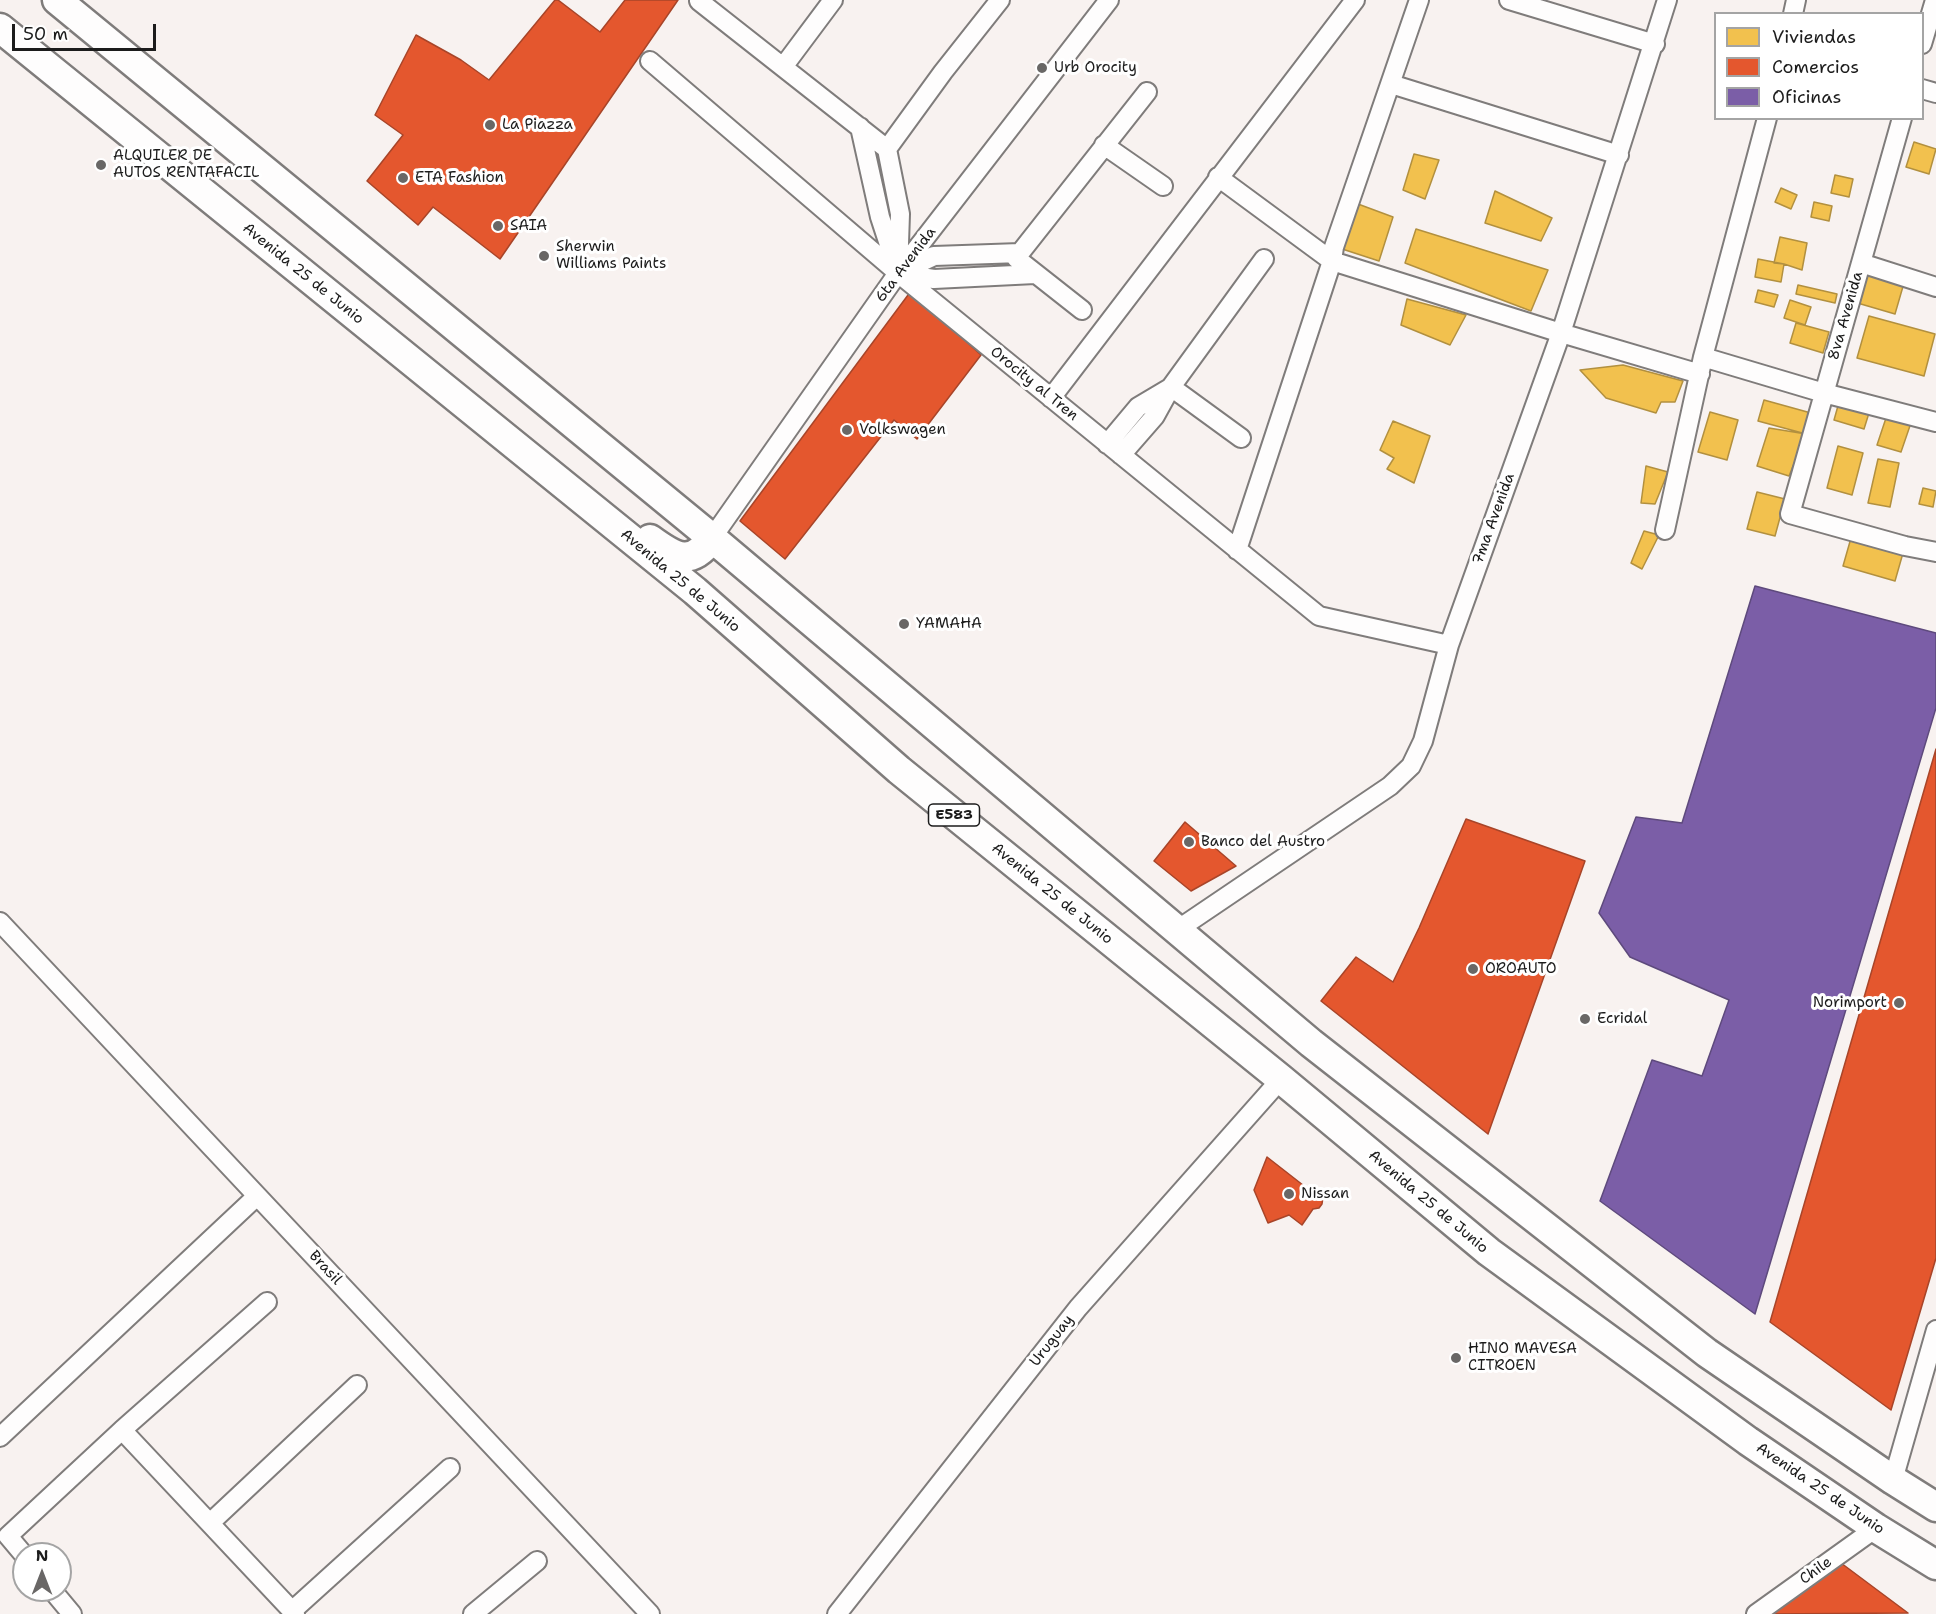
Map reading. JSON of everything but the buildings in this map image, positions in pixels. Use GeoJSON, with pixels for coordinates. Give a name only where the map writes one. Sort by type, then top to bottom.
{"type":"FeatureCollection","features":[{"type":"Feature","properties":{"kind":"main road"},"geometry":{"type":"LineString","coordinates":[[57,0],[712,538],[1311,1043],[1707,1353],[1936,1507]]}},
{"type":"Feature","properties":{"kind":"main road","name":"Avenida 25 de Junio"},"geometry":{"type":"LineString","coordinates":[[0,28],[695,591],[899,770],[1281,1079],[1489,1252],[1748,1441],[1876,1528],[1936,1565]]}},
{"type":"Feature","properties":{"kind":"main road"},"geometry":{"type":"LineString","coordinates":[[541,467],[577,486],[669,552],[690,557],[704,550],[712,538]]}},
{"type":"Feature","properties":{"kind":"street"},"geometry":{"type":"LineString","coordinates":[[783,67],[833,0]]}},
{"type":"Feature","properties":{"kind":"street"},"geometry":{"type":"LineString","coordinates":[[887,149],[943,72],[1000,0]]}},
{"type":"Feature","properties":{"kind":"street","name":"6ta Avenida"},"geometry":{"type":"LineString","coordinates":[[712,538],[898,273],[1109,0]]}},
{"type":"Feature","properties":{"kind":"street"},"geometry":{"type":"LineString","coordinates":[[1051,398],[1355,0]]}},
{"type":"Feature","properties":{"kind":"street"},"geometry":{"type":"LineString","coordinates":[[1237,550],[1332,261],[1334,247],[1419,0]]}},
{"type":"Feature","properties":{"kind":"street"},"geometry":{"type":"LineString","coordinates":[[1509,0],[1655,44]]}},
{"type":"Feature","properties":{"kind":"street","name":"7ma Avenida"},"geometry":{"type":"LineString","coordinates":[[1178,930],[1390,786],[1410,766],[1423,741],[1449,645],[1561,333],[1655,44],[1667,0]]}},
{"type":"Feature","properties":{"kind":"street"},"geometry":{"type":"LineString","coordinates":[[1924,40],[1935,0]]}},
{"type":"Feature","properties":{"kind":"street"},"geometry":{"type":"LineString","coordinates":[[699,2],[887,149],[900,214],[898,273]]}},
{"type":"Feature","properties":{"kind":"street","name":"Orocity al Tren"},"geometry":{"type":"LineString","coordinates":[[650,61],[898,273],[1319,616],[1449,645]]}},
{"type":"Feature","properties":{"kind":"street"},"geometry":{"type":"LineString","coordinates":[[1391,84],[1619,155]]}},
{"type":"Feature","properties":{"kind":"street"},"geometry":{"type":"LineString","coordinates":[[1082,310],[1016,258],[1147,92]]}},
{"type":"Feature","properties":{"kind":"street"},"geometry":{"type":"LineString","coordinates":[[1665,530],[1702,366],[1766,120]]}},
{"type":"Feature","properties":{"kind":"street","name":"8va Avenida"},"geometry":{"type":"LineString","coordinates":[[1901,120],[1790,514],[1905,546],[1936,552]]}},
{"type":"Feature","properties":{"kind":"street"},"geometry":{"type":"LineString","coordinates":[[861,127],[880,217],[898,273]]}},
{"type":"Feature","properties":{"kind":"street"},"geometry":{"type":"LineString","coordinates":[[1104,145],[1163,186]]}},
{"type":"Feature","properties":{"kind":"street"},"geometry":{"type":"LineString","coordinates":[[1218,177],[1332,261],[1561,333],[1824,393],[1936,422]]}},
{"type":"Feature","properties":{"kind":"street"},"geometry":{"type":"LineString","coordinates":[[898,273],[934,256],[1020,253]]}},
{"type":"Feature","properties":{"kind":"street"},"geometry":{"type":"LineString","coordinates":[[1114,449],[1138,407],[1171,387],[1264,259]]}},
{"type":"Feature","properties":{"kind":"street"},"geometry":{"type":"LineString","coordinates":[[1861,264],[1936,287]]}},
{"type":"Feature","properties":{"kind":"street"},"geometry":{"type":"LineString","coordinates":[[898,273],[934,279],[1035,274]]}},
{"type":"Feature","properties":{"kind":"street"},"geometry":{"type":"LineString","coordinates":[[1171,387],[1241,438]]}},
{"type":"Feature","properties":{"kind":"street","name":"Brasil"},"geometry":{"type":"LineString","coordinates":[[0,922],[650,1614]]}},
{"type":"Feature","properties":{"kind":"street","name":"Uruguay"},"geometry":{"type":"LineString","coordinates":[[837,1614],[1078,1308],[1281,1079]]}},
{"type":"Feature","properties":{"kind":"street"},"geometry":{"type":"LineString","coordinates":[[0,1437],[257,1196]]}},
{"type":"Feature","properties":{"kind":"street"},"geometry":{"type":"LineString","coordinates":[[4,1539],[122,1430],[267,1302]]}},
{"type":"Feature","properties":{"kind":"street"},"geometry":{"type":"LineString","coordinates":[[1893,1480],[1936,1330]]}},
{"type":"Feature","properties":{"kind":"street"},"geometry":{"type":"LineString","coordinates":[[210,1524],[357,1385]]}},
{"type":"Feature","properties":{"kind":"street"},"geometry":{"type":"LineString","coordinates":[[122,1430],[293,1613],[450,1468]]}},
{"type":"Feature","properties":{"kind":"street","name":"Chile"},"geometry":{"type":"LineString","coordinates":[[1755,1614],[1876,1528]]}},
{"type":"Feature","properties":{"kind":"street"},"geometry":{"type":"LineString","coordinates":[[473,1614],[537,1561]]}},
{"type":"Feature","properties":{"kind":"street"},"geometry":{"type":"LineString","coordinates":[[62,1602],[72,1614]]}},
{"type":"Feature","properties":{"kind":"place","name":"Urb Orocity"},"geometry":{"type":"Point","coordinates":[1042,68]}},
{"type":"Feature","properties":{"kind":"place","name":"La Piazza"},"geometry":{"type":"Point","coordinates":[490,125]}},
{"type":"Feature","properties":{"kind":"place","name":"ALQUILER DE AUTOS RENTAFACIL"},"geometry":{"type":"Point","coordinates":[101,165]}},
{"type":"Feature","properties":{"kind":"place","name":"ETA Fashion"},"geometry":{"type":"Point","coordinates":[403,178]}},
{"type":"Feature","properties":{"kind":"place","name":"SAIA"},"geometry":{"type":"Point","coordinates":[498,226]}},
{"type":"Feature","properties":{"kind":"place","name":"Sherwin Williams Paints"},"geometry":{"type":"Point","coordinates":[544,256]}},
{"type":"Feature","properties":{"kind":"place","name":"Volkswagen"},"geometry":{"type":"Point","coordinates":[847,430]}},
{"type":"Feature","properties":{"kind":"place","name":"YAMAHA"},"geometry":{"type":"Point","coordinates":[904,624]}},
{"type":"Feature","properties":{"kind":"place","name":"Banco del Austro"},"geometry":{"type":"Point","coordinates":[1189,842]}},
{"type":"Feature","properties":{"kind":"place","name":"OROAUTO"},"geometry":{"type":"Point","coordinates":[1473,969]}},
{"type":"Feature","properties":{"kind":"place","name":"Norimport"},"geometry":{"type":"Point","coordinates":[1899,1003]}},
{"type":"Feature","properties":{"kind":"place","name":"Ecridal"},"geometry":{"type":"Point","coordinates":[1585,1019]}},
{"type":"Feature","properties":{"kind":"place","name":"Nissan"},"geometry":{"type":"Point","coordinates":[1289,1194]}},
{"type":"Feature","properties":{"kind":"place","name":"HINO MAVESA CITROEN"},"geometry":{"type":"Point","coordinates":[1456,1358]}}]}
